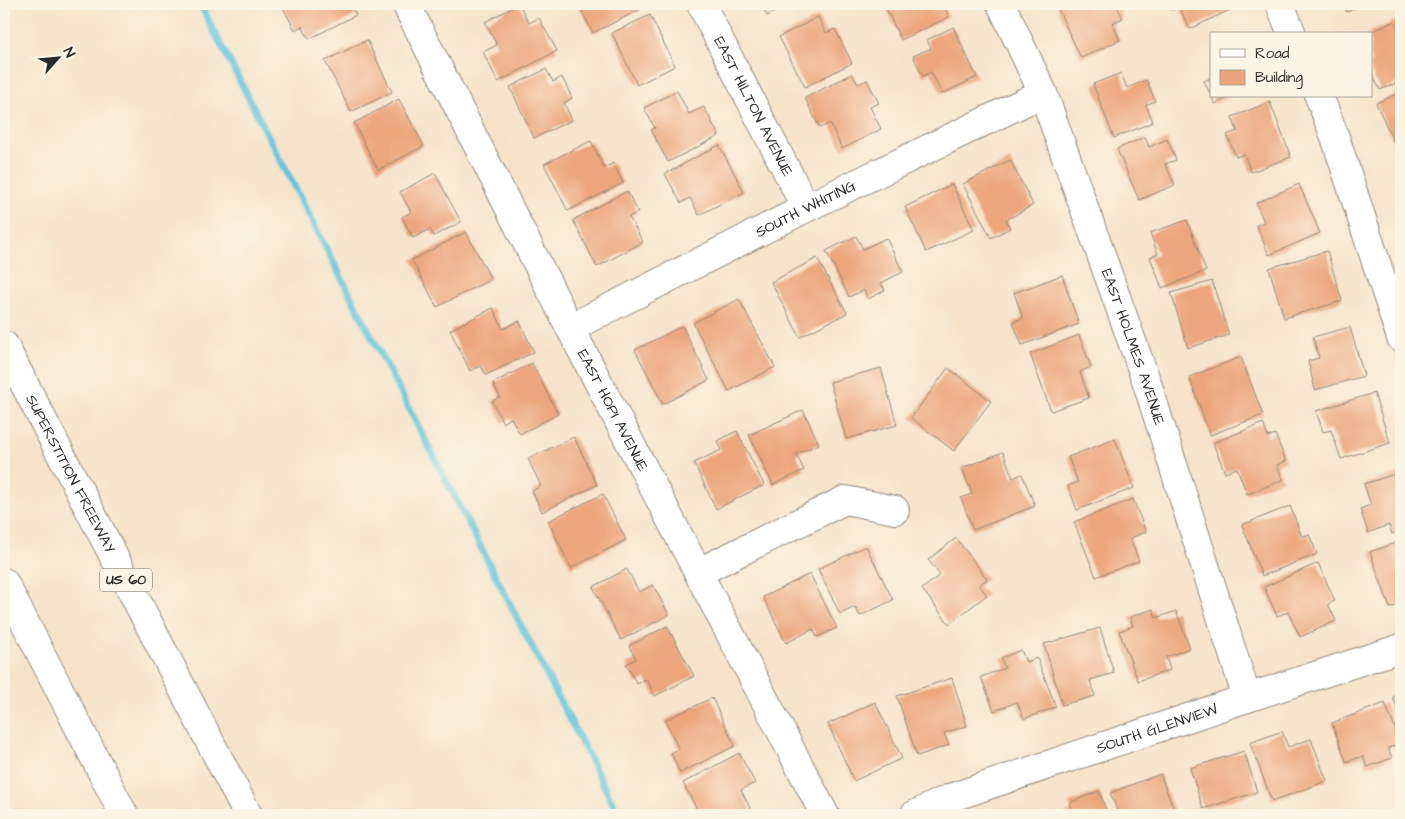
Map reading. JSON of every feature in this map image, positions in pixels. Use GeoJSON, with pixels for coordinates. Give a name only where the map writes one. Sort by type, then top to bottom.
{"type":"FeatureCollection","features":[{"type":"Feature","properties":{"kind":"main road","name":"EAST HOPI AVENUE"},"geometry":{"type":"LineString","coordinates":[[406,4],[570,328],[825,815]]}},
{"type":"Feature","properties":{"kind":"main road","name":"EAST HILTON AVENUE"},"geometry":{"type":"LineString","coordinates":[[701,4],[806,208]]}},
{"type":"Feature","properties":{"kind":"main road","name":"EAST HOLMES AVENUE"},"geometry":{"type":"LineString","coordinates":[[1001,4],[1043,93],[1147,383],[1247,698]]}},
{"type":"Feature","properties":{"kind":"main road"},"geometry":{"type":"LineString","coordinates":[[1280,4],[1291,32]]}},
{"type":"Feature","properties":{"kind":"main road","name":"SOUTH WHITING"},"geometry":{"type":"LineString","coordinates":[[570,328],[806,208],[1043,93]]}},
{"type":"Feature","properties":{"kind":"main road"},"geometry":{"type":"LineString","coordinates":[[1320,98],[1336,136],[1401,338]]}},
{"type":"Feature","properties":{"kind":"main road","name":"SUPERSTITION FREEWAY"},"geometry":{"type":"LineString","coordinates":[[4,345],[248,815]]}},
{"type":"Feature","properties":{"kind":"main road"},"geometry":{"type":"LineString","coordinates":[[699,572],[845,500],[895,510]]}},
{"type":"Feature","properties":{"kind":"main road"},"geometry":{"type":"LineString","coordinates":[[4,582],[124,815]]}},
{"type":"Feature","properties":{"kind":"main road","name":"SOUTH GLENVIEW"},"geometry":{"type":"LineString","coordinates":[[914,815],[950,798],[1401,648]]}},
{"type":"Feature","properties":{"kind":"building"},"geometry":{"type":"Polygon","coordinates":[[[281,4],[350,4],[356,15],[309,39],[302,26],[295,30],[281,4]]]}},
{"type":"Feature","properties":{"kind":"building"},"geometry":{"type":"Polygon","coordinates":[[[519,4],[529,23],[539,18],[557,51],[498,82],[483,52],[497,45],[485,22],[519,4]]]}},
{"type":"Feature","properties":{"kind":"building"},"geometry":{"type":"Polygon","coordinates":[[[578,4],[651,4],[593,33],[578,4]]]}},
{"type":"Feature","properties":{"kind":"building"},"geometry":{"type":"Polygon","coordinates":[[[761,4],[791,4],[767,16],[761,4]]]}},
{"type":"Feature","properties":{"kind":"building"},"geometry":{"type":"Polygon","coordinates":[[[884,4],[943,4],[949,17],[901,40],[884,4]]]}},
{"type":"Feature","properties":{"kind":"building"},"geometry":{"type":"Polygon","coordinates":[[[1063,4],[1116,4],[1123,18],[1112,23],[1120,40],[1081,58],[1057,7],[1063,4]]]}},
{"type":"Feature","properties":{"kind":"building"},"geometry":{"type":"Polygon","coordinates":[[[1168,4],[1234,4],[1236,7],[1190,29],[1179,7],[1172,10],[1168,4]]]}},
{"type":"Feature","properties":{"kind":"building"},"geometry":{"type":"Polygon","coordinates":[[[1343,4],[1364,4],[1347,12],[1343,4]]]}},
{"type":"Feature","properties":{"kind":"building"},"geometry":{"type":"Polygon","coordinates":[[[650,15],[675,66],[637,85],[612,33],[650,15]]]}},
{"type":"Feature","properties":{"kind":"building"},"geometry":{"type":"Polygon","coordinates":[[[818,17],[826,33],[835,29],[852,63],[805,87],[779,37],[818,17]]]}},
{"type":"Feature","properties":{"kind":"building"},"geometry":{"type":"Polygon","coordinates":[[[1395,21],[1401,36],[1401,81],[1380,90],[1372,73],[1372,32],[1370,32],[1395,21]]]}},
{"type":"Feature","properties":{"kind":"building"},"geometry":{"type":"Polygon","coordinates":[[[953,27],[977,77],[942,94],[931,72],[923,76],[913,56],[931,48],[927,40],[953,27]]]}},
{"type":"Feature","properties":{"kind":"building"},"geometry":{"type":"Polygon","coordinates":[[[367,40],[392,92],[351,112],[325,61],[367,40]]]}},
{"type":"Feature","properties":{"kind":"building"},"geometry":{"type":"Polygon","coordinates":[[[546,69],[553,82],[562,77],[572,98],[564,103],[572,120],[534,138],[510,87],[546,69]]]}},
{"type":"Feature","properties":{"kind":"building"},"geometry":{"type":"Polygon","coordinates":[[[1121,73],[1127,88],[1147,80],[1155,101],[1146,105],[1153,122],[1114,138],[1093,84],[1121,73]]]}},
{"type":"Feature","properties":{"kind":"building"},"geometry":{"type":"Polygon","coordinates":[[[852,74],[858,84],[867,80],[879,103],[870,107],[881,129],[842,149],[830,123],[820,128],[805,98],[852,74]]]}},
{"type":"Feature","properties":{"kind":"building"},"geometry":{"type":"Polygon","coordinates":[[[1210,78],[1210,94],[1204,81],[1210,78]]]}},
{"type":"Feature","properties":{"kind":"building"},"geometry":{"type":"Polygon","coordinates":[[[677,91],[689,114],[704,107],[719,136],[668,162],[651,130],[655,128],[644,108],[677,91]]]}},
{"type":"Feature","properties":{"kind":"building"},"geometry":{"type":"Polygon","coordinates":[[[1401,92],[1401,149],[1398,151],[1376,103],[1401,92]]]}},
{"type":"Feature","properties":{"kind":"building"},"geometry":{"type":"Polygon","coordinates":[[[1212,98],[1228,98],[1215,104],[1212,98]]]}},
{"type":"Feature","properties":{"kind":"building"},"geometry":{"type":"Polygon","coordinates":[[[399,99],[424,146],[378,170],[354,123],[399,99]]]}},
{"type":"Feature","properties":{"kind":"building"},"geometry":{"type":"Polygon","coordinates":[[[1270,102],[1291,157],[1251,172],[1244,154],[1236,157],[1227,135],[1237,131],[1232,117],[1270,102]]]}},
{"type":"Feature","properties":{"kind":"building"},"geometry":{"type":"Polygon","coordinates":[[[1145,137],[1149,147],[1167,139],[1176,160],[1165,164],[1175,185],[1139,200],[1117,149],[1145,137]]]}},
{"type":"Feature","properties":{"kind":"building"},"geometry":{"type":"Polygon","coordinates":[[[591,141],[604,168],[613,163],[623,183],[568,211],[544,164],[591,141]]]}},
{"type":"Feature","properties":{"kind":"building"},"geometry":{"type":"Polygon","coordinates":[[[719,145],[744,192],[699,215],[690,198],[681,203],[665,174],[719,145]]]}},
{"type":"Feature","properties":{"kind":"building"},"geometry":{"type":"Polygon","coordinates":[[[1010,160],[1033,205],[1006,220],[1010,228],[991,238],[963,184],[1010,160]]]}},
{"type":"Feature","properties":{"kind":"building"},"geometry":{"type":"Polygon","coordinates":[[[435,173],[461,222],[434,236],[430,229],[413,238],[402,217],[411,212],[400,192],[435,173]]]}},
{"type":"Feature","properties":{"kind":"building"},"geometry":{"type":"Polygon","coordinates":[[[952,184],[974,230],[926,252],[905,207],[952,184]]]}},
{"type":"Feature","properties":{"kind":"building"},"geometry":{"type":"Polygon","coordinates":[[[1299,184],[1320,233],[1269,255],[1256,225],[1264,222],[1256,203],[1299,184]]]}},
{"type":"Feature","properties":{"kind":"building"},"geometry":{"type":"Polygon","coordinates":[[[627,191],[638,212],[629,217],[643,242],[597,267],[573,220],[627,191]]]}},
{"type":"Feature","properties":{"kind":"building"},"geometry":{"type":"Polygon","coordinates":[[[1187,220],[1206,271],[1162,288],[1150,257],[1158,254],[1150,233],[1187,220]]]}},
{"type":"Feature","properties":{"kind":"building"},"geometry":{"type":"Polygon","coordinates":[[[466,232],[491,279],[437,307],[412,260],[466,232]]]}},
{"type":"Feature","properties":{"kind":"building"},"geometry":{"type":"Polygon","coordinates":[[[856,236],[863,249],[886,238],[903,272],[881,283],[885,290],[868,299],[864,290],[849,297],[826,251],[856,236]]]}},
{"type":"Feature","properties":{"kind":"building"},"geometry":{"type":"Polygon","coordinates":[[[1327,251],[1342,301],[1284,318],[1269,268],[1327,251]]]}},
{"type":"Feature","properties":{"kind":"building"},"geometry":{"type":"Polygon","coordinates":[[[817,258],[847,313],[800,337],[771,282],[817,258]]]}},
{"type":"Feature","properties":{"kind":"building"},"geometry":{"type":"Polygon","coordinates":[[[1062,275],[1079,324],[1022,345],[1013,322],[1023,318],[1014,293],[1062,275]]]}},
{"type":"Feature","properties":{"kind":"building"},"geometry":{"type":"Polygon","coordinates":[[[1212,281],[1229,335],[1188,348],[1171,293],[1212,281]]]}},
{"type":"Feature","properties":{"kind":"building"},"geometry":{"type":"Polygon","coordinates":[[[739,299],[775,367],[729,391],[693,323],[739,299]]]}},
{"type":"Feature","properties":{"kind":"building"},"geometry":{"type":"Polygon","coordinates":[[[493,308],[503,329],[519,321],[534,352],[486,375],[481,366],[470,371],[450,330],[493,308]]]}},
{"type":"Feature","properties":{"kind":"building"},"geometry":{"type":"Polygon","coordinates":[[[682,326],[709,380],[663,404],[635,350],[682,326]]]}},
{"type":"Feature","properties":{"kind":"building"},"geometry":{"type":"Polygon","coordinates":[[[1350,327],[1364,376],[1315,390],[1308,361],[1319,358],[1313,337],[1350,327]]]}},
{"type":"Feature","properties":{"kind":"building"},"geometry":{"type":"Polygon","coordinates":[[[1079,335],[1091,367],[1080,372],[1089,398],[1051,411],[1030,354],[1079,335]]]}},
{"type":"Feature","properties":{"kind":"building"},"geometry":{"type":"Polygon","coordinates":[[[1241,357],[1263,415],[1210,435],[1189,377],[1241,357]]]}},
{"type":"Feature","properties":{"kind":"building"},"geometry":{"type":"Polygon","coordinates":[[[532,363],[558,414],[520,434],[511,418],[503,423],[492,401],[500,397],[493,383],[532,363]]]}},
{"type":"Feature","properties":{"kind":"building"},"geometry":{"type":"Polygon","coordinates":[[[881,368],[897,425],[846,439],[830,382],[881,368]]]}},
{"type":"Feature","properties":{"kind":"building"},"geometry":{"type":"Polygon","coordinates":[[[948,368],[991,401],[954,451],[911,418],[948,368]]]}},
{"type":"Feature","properties":{"kind":"building"},"geometry":{"type":"Polygon","coordinates":[[[1374,393],[1390,443],[1341,459],[1331,430],[1323,432],[1316,411],[1374,393]]]}},
{"type":"Feature","properties":{"kind":"building"},"geometry":{"type":"Polygon","coordinates":[[[803,410],[819,444],[796,454],[804,470],[773,485],[749,435],[803,410]]]}},
{"type":"Feature","properties":{"kind":"building"},"geometry":{"type":"Polygon","coordinates":[[[1263,423],[1268,437],[1275,434],[1286,461],[1277,465],[1283,480],[1247,494],[1237,468],[1225,473],[1213,443],[1263,423]]]}},
{"type":"Feature","properties":{"kind":"building"},"geometry":{"type":"Polygon","coordinates":[[[737,431],[764,485],[716,509],[694,463],[721,450],[717,441],[737,431]]]}},
{"type":"Feature","properties":{"kind":"building"},"geometry":{"type":"Polygon","coordinates":[[[574,437],[597,485],[542,512],[532,491],[541,486],[528,459],[574,437]]]}},
{"type":"Feature","properties":{"kind":"building"},"geometry":{"type":"Polygon","coordinates":[[[1115,439],[1134,488],[1077,510],[1068,486],[1078,482],[1068,457],[1115,439]]]}},
{"type":"Feature","properties":{"kind":"building"},"geometry":{"type":"Polygon","coordinates":[[[1003,452],[1013,478],[1022,474],[1035,506],[973,530],[961,498],[972,494],[962,468],[1003,452]]]}},
{"type":"Feature","properties":{"kind":"building"},"geometry":{"type":"Polygon","coordinates":[[[1401,472],[1401,530],[1392,534],[1389,525],[1368,533],[1360,509],[1371,505],[1364,484],[1401,472]]]}},
{"type":"Feature","properties":{"kind":"building"},"geometry":{"type":"Polygon","coordinates":[[[603,494],[626,540],[571,568],[548,521],[603,494]]]}},
{"type":"Feature","properties":{"kind":"building"},"geometry":{"type":"Polygon","coordinates":[[[1133,499],[1146,532],[1130,538],[1139,561],[1096,577],[1074,522],[1133,499]]]}},
{"type":"Feature","properties":{"kind":"building"},"geometry":{"type":"Polygon","coordinates":[[[1290,506],[1302,537],[1309,534],[1317,554],[1262,576],[1242,525],[1290,506]]]}},
{"type":"Feature","properties":{"kind":"building"},"geometry":{"type":"Polygon","coordinates":[[[956,538],[987,579],[979,585],[987,595],[949,624],[922,589],[940,575],[928,560],[956,538]]]}},
{"type":"Feature","properties":{"kind":"building"},"geometry":{"type":"Polygon","coordinates":[[[1401,541],[1401,604],[1390,608],[1370,552],[1401,541]]]}},
{"type":"Feature","properties":{"kind":"building"},"geometry":{"type":"Polygon","coordinates":[[[866,546],[893,600],[860,616],[855,607],[840,614],[818,569],[866,546]]]}},
{"type":"Feature","properties":{"kind":"building"},"geometry":{"type":"Polygon","coordinates":[[[1318,563],[1335,601],[1328,604],[1336,621],[1300,637],[1288,612],[1277,616],[1264,587],[1318,563]]]}},
{"type":"Feature","properties":{"kind":"building"},"geometry":{"type":"Polygon","coordinates":[[[627,569],[639,592],[653,585],[669,615],[621,640],[593,587],[627,569]]]}},
{"type":"Feature","properties":{"kind":"building"},"geometry":{"type":"Polygon","coordinates":[[[810,574],[837,628],[817,637],[813,629],[786,643],[763,597],[810,574]]]}},
{"type":"Feature","properties":{"kind":"building"},"geometry":{"type":"Polygon","coordinates":[[[1153,609],[1156,618],[1176,611],[1190,648],[1166,657],[1170,670],[1138,681],[1119,631],[1133,626],[1130,617],[1153,609]]]}},
{"type":"Feature","properties":{"kind":"building"},"geometry":{"type":"Polygon","coordinates":[[[667,626],[694,676],[655,696],[646,679],[637,684],[626,664],[636,659],[629,646],[667,626]]]}},
{"type":"Feature","properties":{"kind":"building"},"geometry":{"type":"Polygon","coordinates":[[[1100,628],[1114,673],[1090,680],[1095,696],[1062,705],[1044,644],[1100,628]]]}},
{"type":"Feature","properties":{"kind":"building"},"geometry":{"type":"Polygon","coordinates":[[[1021,650],[1026,662],[1037,658],[1056,707],[1024,719],[1017,702],[994,711],[981,677],[1005,668],[1001,658],[1021,650]]]}},
{"type":"Feature","properties":{"kind":"building"},"geometry":{"type":"Polygon","coordinates":[[[952,678],[967,726],[944,733],[949,745],[917,756],[897,696],[952,678]]]}},
{"type":"Feature","properties":{"kind":"building"},"geometry":{"type":"Polygon","coordinates":[[[1401,693],[1401,719],[1393,697],[1401,693]]]}},
{"type":"Feature","properties":{"kind":"building"},"geometry":{"type":"Polygon","coordinates":[[[712,698],[735,746],[680,773],[671,753],[679,749],[665,720],[712,698]]]}},
{"type":"Feature","properties":{"kind":"building"},"geometry":{"type":"Polygon","coordinates":[[[875,702],[902,758],[854,781],[828,724],[875,702]]]}},
{"type":"Feature","properties":{"kind":"building"},"geometry":{"type":"Polygon","coordinates":[[[1385,703],[1401,744],[1388,748],[1392,758],[1367,767],[1363,756],[1346,762],[1332,723],[1385,703]]]}},
{"type":"Feature","properties":{"kind":"building"},"geometry":{"type":"Polygon","coordinates":[[[1282,731],[1288,747],[1311,739],[1327,781],[1272,801],[1250,743],[1282,731]]]}},
{"type":"Feature","properties":{"kind":"building"},"geometry":{"type":"Polygon","coordinates":[[[1244,751],[1257,792],[1203,809],[1190,768],[1244,751]]]}},
{"type":"Feature","properties":{"kind":"building"},"geometry":{"type":"Polygon","coordinates":[[[739,753],[755,783],[741,790],[752,812],[746,815],[700,815],[683,783],[739,753]]]}},
{"type":"Feature","properties":{"kind":"building"},"geometry":{"type":"Polygon","coordinates":[[[1160,774],[1176,815],[1119,815],[1110,793],[1160,774]]]}},
{"type":"Feature","properties":{"kind":"building"},"geometry":{"type":"Polygon","coordinates":[[[1099,791],[1108,815],[1063,815],[1072,811],[1069,803],[1099,791]]]}},
{"type":"Feature","properties":{"kind":"waterway"},"geometry":{"type":"LineString","coordinates":[[200,4],[619,815]]}}]}
